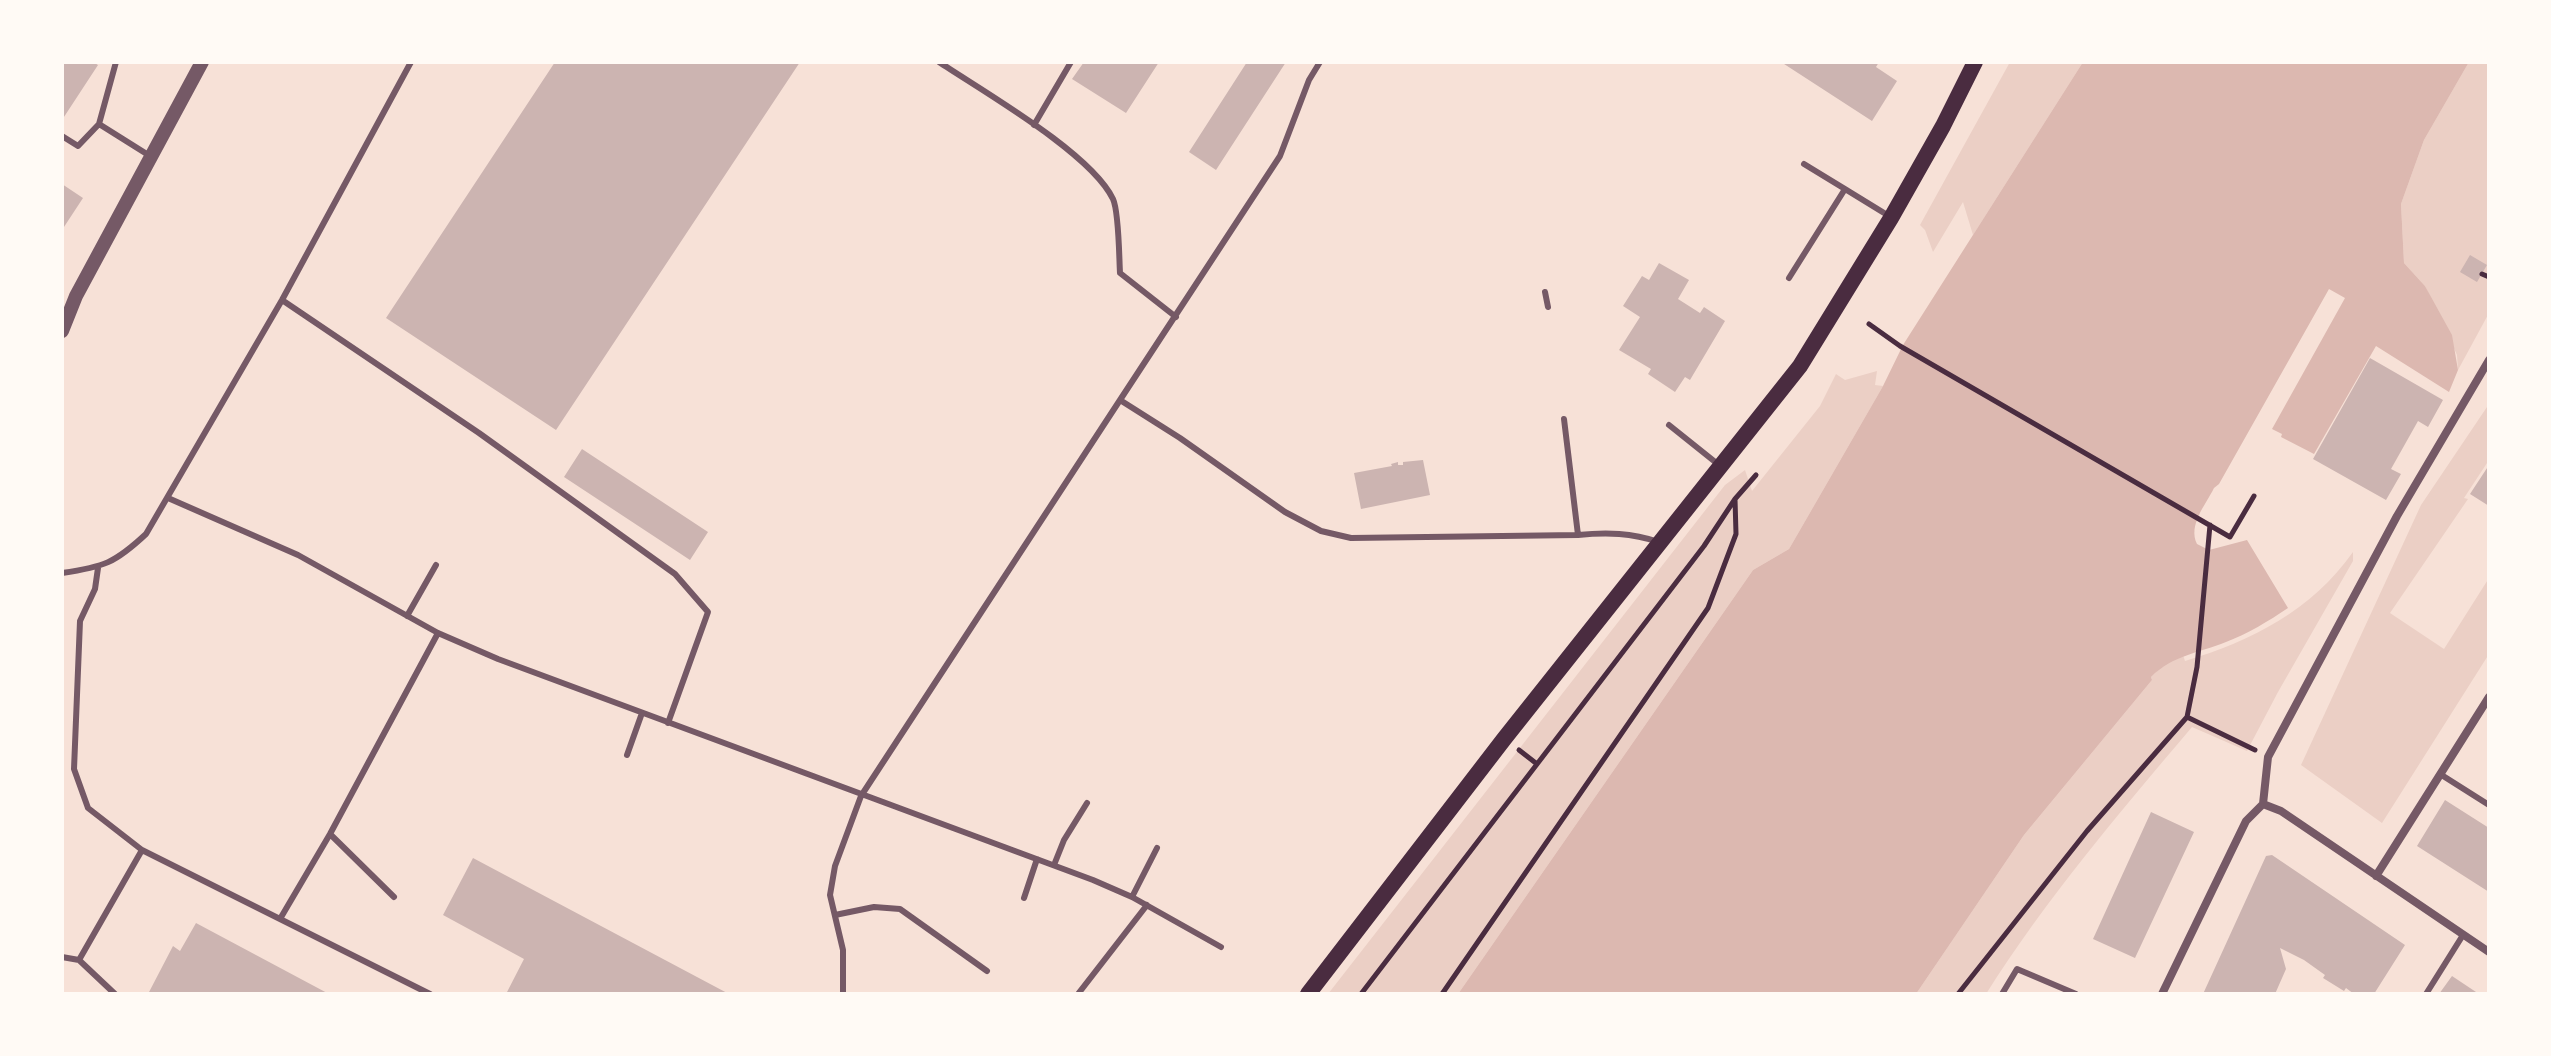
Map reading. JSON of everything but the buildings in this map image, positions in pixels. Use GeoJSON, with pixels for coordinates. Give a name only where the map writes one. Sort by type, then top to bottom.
{"type":"FeatureCollection","features":[{"type":"Feature","properties":{"kind":"main road"},"geometry":{"type":"LineString","coordinates":[[1308,994],[1719,465],[1800,366],[1891,218],[1975,62]]}},
{"type":"Feature","properties":{"kind":"street"},"geometry":{"type":"LineString","coordinates":[[62,331],[76,296],[202,62]]}},
{"type":"Feature","properties":{"kind":"street"},"geometry":{"type":"LineString","coordinates":[[2162,994],[2246,821],[2263,804],[2268,757],[2397,516],[2489,360]]}},
{"type":"Feature","properties":{"kind":"street"},"geometry":{"type":"LineString","coordinates":[[2376,876],[2489,697]]}},
{"type":"Feature","properties":{"kind":"street"},"geometry":{"type":"LineString","coordinates":[[2263,804],[2281,811],[2489,952]]}},
{"type":"Feature","properties":{"kind":"lane"},"geometry":{"type":"LineString","coordinates":[[62,136],[78,146],[99,124],[116,62]]}},
{"type":"Feature","properties":{"kind":"lane"},"geometry":{"type":"LineString","coordinates":[[62,573],[98,568],[122,556],[146,534],[282,300],[411,62]]}},
{"type":"Feature","properties":{"kind":"lane"},"geometry":{"type":"LineString","coordinates":[[939,62],[1034,125],[1092,170],[1114,201],[1120,273],[1176,317]]}},
{"type":"Feature","properties":{"kind":"lane"},"geometry":{"type":"LineString","coordinates":[[1034,125],[1071,62]]}},
{"type":"Feature","properties":{"kind":"lane"},"geometry":{"type":"LineString","coordinates":[[843,994],[843,950],[830,895],[835,866],[861,796],[1280,156],[1309,80],[1320,62]]}},
{"type":"Feature","properties":{"kind":"lane"},"geometry":{"type":"LineString","coordinates":[[99,124],[150,156]]}},
{"type":"Feature","properties":{"kind":"lane"},"geometry":{"type":"LineString","coordinates":[[1804,164],[1891,218]]}},
{"type":"Feature","properties":{"kind":"lane"},"geometry":{"type":"LineString","coordinates":[[1789,278],[1845,189]]}},
{"type":"Feature","properties":{"kind":"lane"},"geometry":{"type":"LineString","coordinates":[[1545,292],[1548,307]]}},
{"type":"Feature","properties":{"kind":"lane"},"geometry":{"type":"LineString","coordinates":[[282,300],[479,433],[675,574],[708,612],[668,723]]}},
{"type":"Feature","properties":{"kind":"lane"},"geometry":{"type":"LineString","coordinates":[[1120,400],[1285,512],[1321,531],[1351,538],[1622,533],[1659,542]]}},
{"type":"Feature","properties":{"kind":"lane"},"geometry":{"type":"LineString","coordinates":[[1564,419],[1578,535]]}},
{"type":"Feature","properties":{"kind":"lane"},"geometry":{"type":"LineString","coordinates":[[1669,425],[1719,465]]}},
{"type":"Feature","properties":{"kind":"lane"},"geometry":{"type":"LineString","coordinates":[[168,498],[298,555],[438,633],[498,659],[1054,865],[1132,897],[1221,947]]}},
{"type":"Feature","properties":{"kind":"lane"},"geometry":{"type":"LineString","coordinates":[[407,616],[436,565]]}},
{"type":"Feature","properties":{"kind":"lane"},"geometry":{"type":"LineString","coordinates":[[98,568],[95,589],[80,621],[74,769],[88,808],[142,850],[430,994]]}},
{"type":"Feature","properties":{"kind":"lane"},"geometry":{"type":"LineString","coordinates":[[280,919],[330,834],[438,633]]}},
{"type":"Feature","properties":{"kind":"lane"},"geometry":{"type":"LineString","coordinates":[[627,755],[642,713]]}},
{"type":"Feature","properties":{"kind":"lane"},"geometry":{"type":"LineString","coordinates":[[2440,774],[2489,805]]}},
{"type":"Feature","properties":{"kind":"lane"},"geometry":{"type":"LineString","coordinates":[[1054,865],[1064,840],[1087,803]]}},
{"type":"Feature","properties":{"kind":"lane"},"geometry":{"type":"LineString","coordinates":[[330,834],[394,897]]}},
{"type":"Feature","properties":{"kind":"lane"},"geometry":{"type":"LineString","coordinates":[[1132,897],[1157,848]]}},
{"type":"Feature","properties":{"kind":"lane"},"geometry":{"type":"LineString","coordinates":[[79,960],[142,850]]}},
{"type":"Feature","properties":{"kind":"lane"},"geometry":{"type":"LineString","coordinates":[[1024,898],[1037,859]]}},
{"type":"Feature","properties":{"kind":"lane"},"geometry":{"type":"LineString","coordinates":[[1078,994],[1147,905]]}},
{"type":"Feature","properties":{"kind":"lane"},"geometry":{"type":"LineString","coordinates":[[835,915],[874,907],[900,909],[987,971]]}},
{"type":"Feature","properties":{"kind":"lane"},"geometry":{"type":"LineString","coordinates":[[2426,994],[2463,935]]}},
{"type":"Feature","properties":{"kind":"lane"},"geometry":{"type":"LineString","coordinates":[[62,957],[79,960],[115,994]]}},
{"type":"Feature","properties":{"kind":"lane"},"geometry":{"type":"LineString","coordinates":[[2002,994],[2017,969],[2076,994]]}},
{"type":"Feature","properties":{"kind":"path"},"geometry":{"type":"LineString","coordinates":[[2482,274],[2489,277]]}},
{"type":"Feature","properties":{"kind":"path"},"geometry":{"type":"LineString","coordinates":[[1869,324],[1900,346],[2230,537],[2254,496]]}},
{"type":"Feature","properties":{"kind":"path"},"geometry":{"type":"LineString","coordinates":[[1361,994],[1756,475]]}},
{"type":"Feature","properties":{"kind":"path"},"geometry":{"type":"LineString","coordinates":[[1442,994],[1708,608],[1736,534],[1735,499]]}},
{"type":"Feature","properties":{"kind":"path"},"geometry":{"type":"LineString","coordinates":[[1958,994],[2087,831],[2187,717],[2197,667],[2210,525]]}},
{"type":"Feature","properties":{"kind":"path"},"geometry":{"type":"LineString","coordinates":[[2187,717],[2268,757]]}},
{"type":"Feature","properties":{"kind":"path"},"geometry":{"type":"LineString","coordinates":[[1518,750],[1537,764]]}},
{"type":"Feature","properties":{"kind":"shaded area"},"geometry":{"type":"Polygon","coordinates":[[[2010,62],[2083,62],[1973,235],[1963,202],[1933,252],[1920,225],[2010,62]]]}},
{"type":"Feature","properties":{"kind":"shaded area"},"geometry":{"type":"Polygon","coordinates":[[[2083,62],[2469,62],[2424,140],[2401,204],[2404,263],[2425,286],[2452,335],[2458,370],[2449,392],[2376,346],[2314,454],[2281,437],[2282,434],[2272,429],[2345,298],[2329,289],[2202,509],[2195,530],[2197,544],[2209,550],[2247,540],[2288,608],[2242,635],[2177,659],[2151,677],[2152,680],[2024,835],[1916,994],[1458,994],[1753,570],[1789,549],[1883,386],[1903,345],[2083,62]]]}},
{"type":"Feature","properties":{"kind":"shaded area"},"geometry":{"type":"Polygon","coordinates":[[[2469,62],[2489,62],[2489,313],[2458,370],[2457,355],[2425,286],[2404,263],[2401,204],[2424,140],[2469,62]]]}},
{"type":"Feature","properties":{"kind":"shaded area"},"geometry":{"type":"Polygon","coordinates":[[[1877,371],[1875,385],[1883,386],[1789,549],[1753,570],[1458,994],[1328,994],[1725,485],[1745,470],[1752,491],[1820,406],[1836,374],[1845,380],[1877,371]]]}},
{"type":"Feature","properties":{"kind":"shaded area"},"geometry":{"type":"Polygon","coordinates":[[[2489,404],[2489,460],[2464,498],[2468,499],[2390,613],[2444,649],[2489,578],[2489,654],[2382,823],[2301,765],[2421,505],[2489,404]]]}},
{"type":"Feature","properties":{"kind":"shaded area"},"geometry":{"type":"Polygon","coordinates":[[[2353,552],[2353,561],[2247,751],[2192,727],[2058,890],[1986,994],[1916,994],[2024,835],[2162,665],[2183,655],[2185,661],[2234,644],[2279,621],[2319,591],[2353,552]]]}}]}
